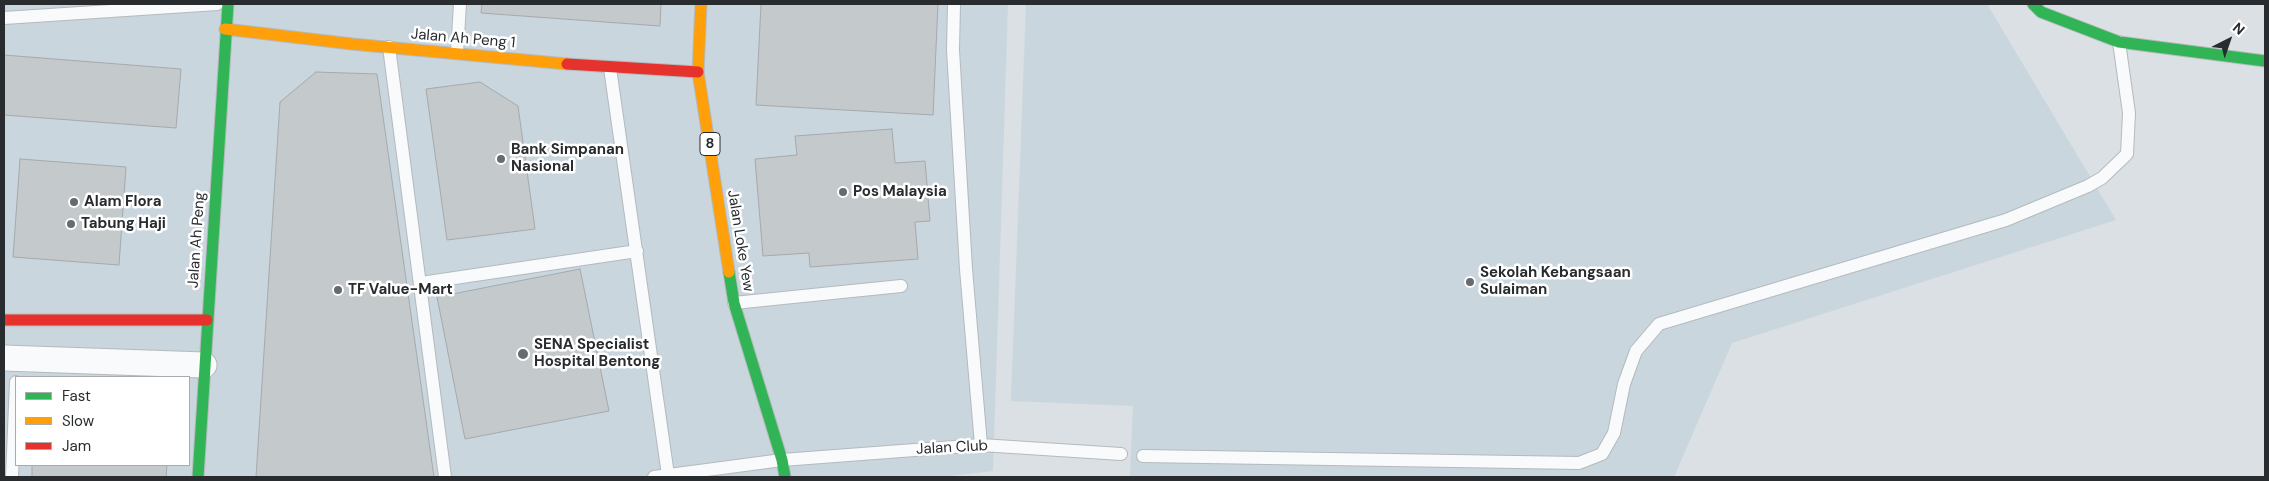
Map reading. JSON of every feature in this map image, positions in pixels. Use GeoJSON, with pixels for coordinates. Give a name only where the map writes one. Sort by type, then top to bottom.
{"type":"FeatureCollection","features":[{"type":"Feature","properties":{"kind":"main road","name":"Jalan Ah Peng"},"geometry":{"type":"LineString","coordinates":[[198,477],[228,4]]}},
{"type":"Feature","properties":{"kind":"main road","name":"Jalan Loke Yew"},"geometry":{"type":"LineString","coordinates":[[702,4],[698,72],[734,303],[786,477]]}},
{"type":"Feature","properties":{"kind":"main road"},"geometry":{"type":"LineString","coordinates":[[2033,4],[2041,12],[2119,42],[2265,62]]}},
{"type":"Feature","properties":{"kind":"main road","name":"Jalan Ah Peng 1"},"geometry":{"type":"LineString","coordinates":[[225,29],[610,68],[698,72]]}},
{"type":"Feature","properties":{"kind":"main road"},"geometry":{"type":"LineString","coordinates":[[4,320],[207,320]]}},
{"type":"Feature","properties":{"kind":"street"},"geometry":{"type":"LineString","coordinates":[[13,369],[204,365]]}},
{"type":"Feature","properties":{"kind":"lane"},"geometry":{"type":"LineString","coordinates":[[4,18],[217,4]]}},
{"type":"Feature","properties":{"kind":"lane"},"geometry":{"type":"LineString","coordinates":[[457,53],[460,4]]}},
{"type":"Feature","properties":{"kind":"lane"},"geometry":{"type":"LineString","coordinates":[[954,4],[953,50],[966,260],[981,445]]}},
{"type":"Feature","properties":{"kind":"lane"},"geometry":{"type":"LineString","coordinates":[[1143,456],[1579,464],[1602,454],[1614,433],[1624,384],[1636,351],[1659,324],[2006,220],[2088,186],[2102,178],[2127,154],[2129,112],[2119,42]]}},
{"type":"Feature","properties":{"kind":"lane"},"geometry":{"type":"LineString","coordinates":[[389,47],[445,477]]}},
{"type":"Feature","properties":{"kind":"lane"},"geometry":{"type":"LineString","coordinates":[[610,68],[668,475]]}},
{"type":"Feature","properties":{"kind":"lane"},"geometry":{"type":"LineString","coordinates":[[421,283],[637,251]]}},
{"type":"Feature","properties":{"kind":"lane"},"geometry":{"type":"LineString","coordinates":[[734,303],[902,286]]}},
{"type":"Feature","properties":{"kind":"lane"},"geometry":{"type":"LineString","coordinates":[[12,477],[13,369]]}},
{"type":"Feature","properties":{"kind":"lane","name":"Jalan Club"},"geometry":{"type":"LineString","coordinates":[[654,477],[782,460],[981,445],[1121,454]]}},
{"type":"Feature","properties":{"kind":"shaded area"},"geometry":{"type":"Polygon","coordinates":[[[4,4],[1008,4],[993,471],[942,477],[4,477],[4,4]]]}},
{"type":"Feature","properties":{"kind":"shaded area","name":"Sekolah Kebangsaan Sulaiman"},"geometry":{"type":"Polygon","coordinates":[[[1026,4],[1987,4],[2116,220],[1732,343],[1674,477],[1130,477],[1133,406],[1011,401],[1026,4]]]}},
{"type":"Feature","properties":{"kind":"building"},"geometry":{"type":"Polygon","coordinates":[[[482,4],[661,4],[660,26],[481,13],[482,4]]]}},
{"type":"Feature","properties":{"kind":"building"},"geometry":{"type":"Polygon","coordinates":[[[761,4],[938,4],[933,115],[756,105],[761,4]]]}},
{"type":"Feature","properties":{"kind":"building"},"geometry":{"type":"Polygon","coordinates":[[[4,55],[181,69],[176,128],[4,115],[4,55]]]}},
{"type":"Feature","properties":{"kind":"building","name":"TF Value-Mart"},"geometry":{"type":"Polygon","coordinates":[[[316,72],[377,74],[434,477],[256,477],[280,102],[316,72]]]}},
{"type":"Feature","properties":{"kind":"building"},"geometry":{"type":"Polygon","coordinates":[[[480,82],[518,106],[535,229],[447,240],[426,89],[480,82]]]}},
{"type":"Feature","properties":{"kind":"building","name":"Pos Malaysia"},"geometry":{"type":"Polygon","coordinates":[[[892,129],[895,163],[925,161],[930,221],[915,222],[918,259],[810,267],[809,253],[763,256],[755,159],[797,155],[795,136],[892,129]]]}},
{"type":"Feature","properties":{"kind":"building"},"geometry":{"type":"Polygon","coordinates":[[[20,159],[126,167],[119,265],[13,257],[20,159]]]}},
{"type":"Feature","properties":{"kind":"building","name":"SENA Specialist Hospital Bentong"},"geometry":{"type":"Polygon","coordinates":[[[580,269],[609,411],[465,439],[437,297],[580,269]]]}},
{"type":"Feature","properties":{"kind":"building"},"geometry":{"type":"Polygon","coordinates":[[[32,466],[167,466],[166,477],[32,477],[32,466]]]}},
{"type":"Feature","properties":{"kind":"traffic: fast"},"geometry":{"type":"LineString","coordinates":[[198,477],[228,4]]}},
{"type":"Feature","properties":{"kind":"traffic: fast"},"geometry":{"type":"LineString","coordinates":[[2033,4],[2041,12],[2119,42],[2265,61]]}},
{"type":"Feature","properties":{"kind":"traffic: fast"},"geometry":{"type":"LineString","coordinates":[[729,272],[734,303],[782,460],[785,477]]}},
{"type":"Feature","properties":{"kind":"traffic: slow"},"geometry":{"type":"LineString","coordinates":[[701,4],[698,72],[729,272]]}},
{"type":"Feature","properties":{"kind":"traffic: slow"},"geometry":{"type":"LineString","coordinates":[[225,29],[352,44],[567,64]]}},
{"type":"Feature","properties":{"kind":"traffic: jam"},"geometry":{"type":"LineString","coordinates":[[567,64],[698,72]]}},
{"type":"Feature","properties":{"kind":"traffic: jam"},"geometry":{"type":"LineString","coordinates":[[4,320],[207,320]]}},
{"type":"Feature","properties":{"kind":"place","name":"Bank Simpanan Nasional"},"geometry":{"type":"Point","coordinates":[501,159]}},
{"type":"Feature","properties":{"kind":"place","name":"Pos Malaysia"},"geometry":{"type":"Point","coordinates":[843,192]}},
{"type":"Feature","properties":{"kind":"place","name":"Alam Flora"},"geometry":{"type":"Point","coordinates":[74,202]}},
{"type":"Feature","properties":{"kind":"place","name":"Tabung Haji"},"geometry":{"type":"Point","coordinates":[71,224]}},
{"type":"Feature","properties":{"kind":"place","name":"Sekolah Kebangsaan Sulaiman"},"geometry":{"type":"Point","coordinates":[1470,282]}},
{"type":"Feature","properties":{"kind":"place","name":"TF Value-Mart"},"geometry":{"type":"Point","coordinates":[338,290]}},
{"type":"Feature","properties":{"kind":"place","name":"SENA Specialist Hospital Bentong"},"geometry":{"type":"Point","coordinates":[523,354]}}]}
